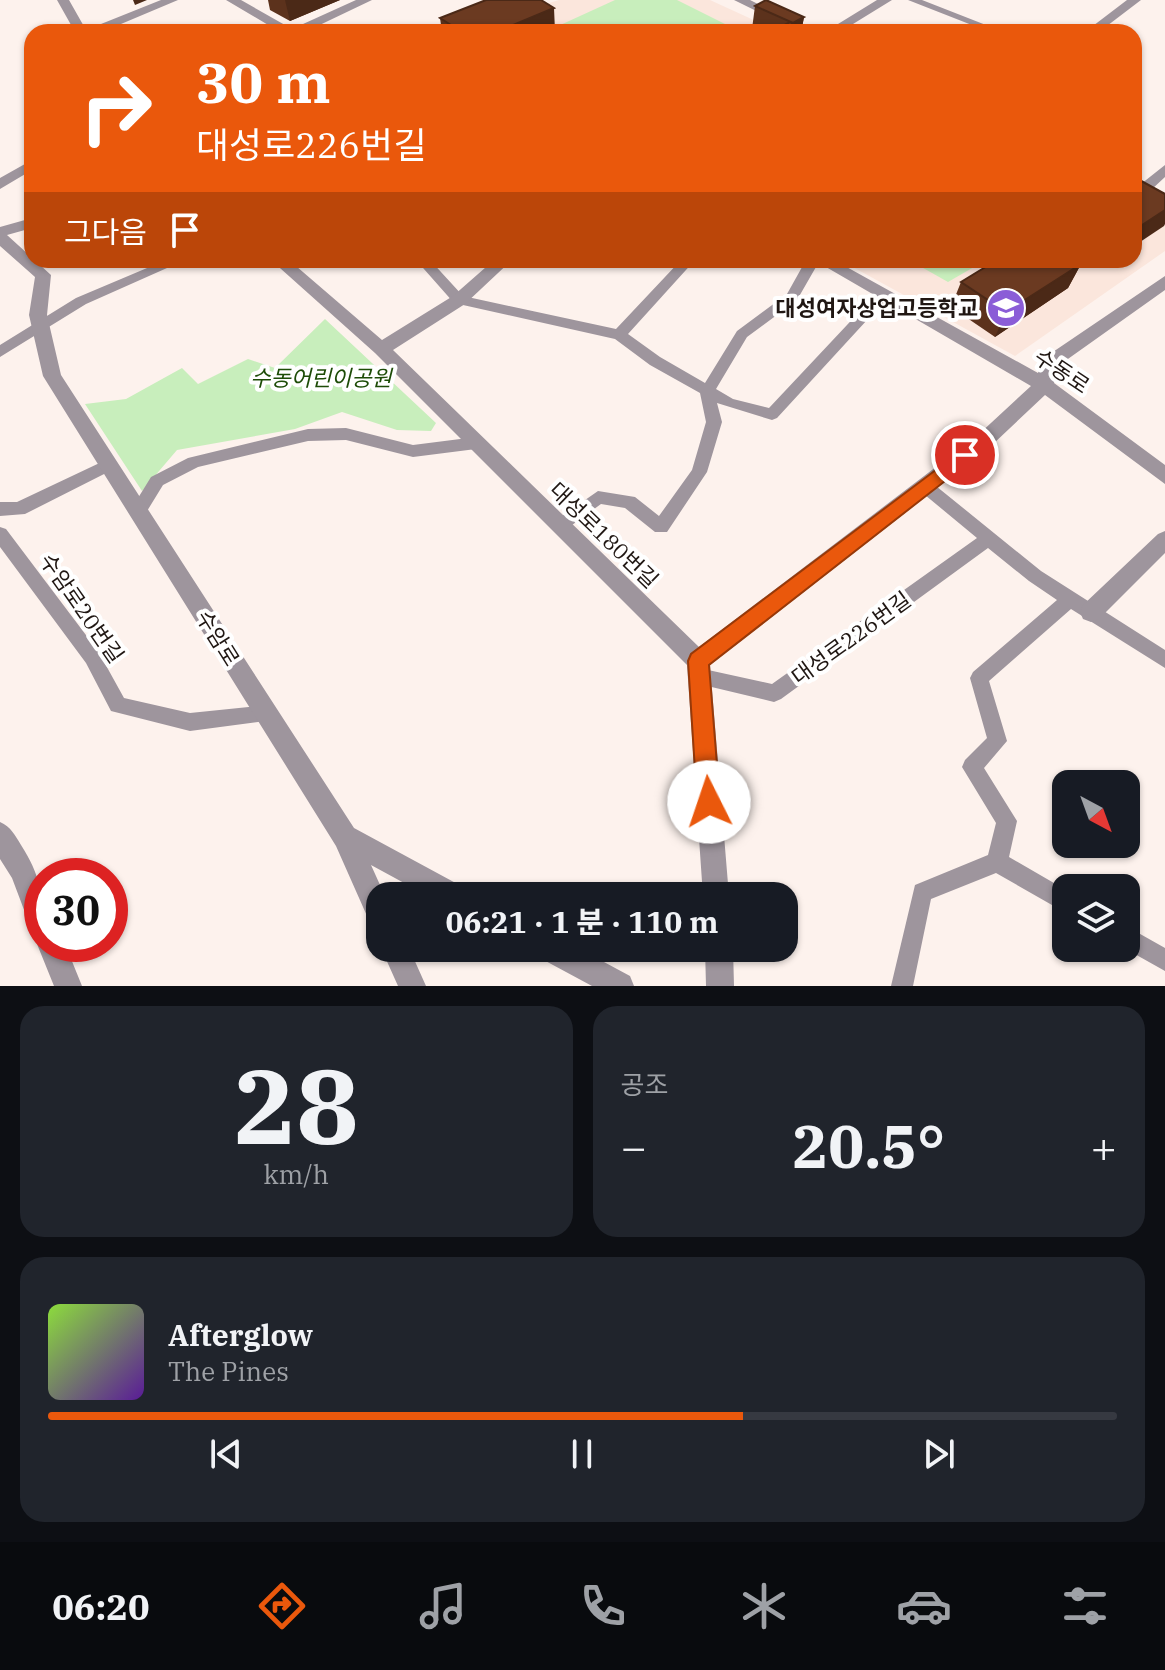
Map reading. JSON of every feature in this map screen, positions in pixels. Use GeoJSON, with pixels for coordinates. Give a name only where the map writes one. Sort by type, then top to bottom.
{"type":"FeatureCollection","features":[{"type":"Feature","properties":{"kind":"street"},"geometry":{"type":"LineString","coordinates":[[63,0],[76,24]]}},
{"type":"Feature","properties":{"kind":"street"},"geometry":{"type":"LineString","coordinates":[[111,24],[172,0]]}},
{"type":"Feature","properties":{"kind":"street"},"geometry":{"type":"LineString","coordinates":[[232,0],[277,24]]}},
{"type":"Feature","properties":{"kind":"street"},"geometry":{"type":"LineString","coordinates":[[310,24],[366,0]]}},
{"type":"Feature","properties":{"kind":"street"},"geometry":{"type":"LineString","coordinates":[[740,0],[792,24]]}},
{"type":"Feature","properties":{"kind":"street"},"geometry":{"type":"LineString","coordinates":[[845,24],[886,0]]}},
{"type":"Feature","properties":{"kind":"street"},"geometry":{"type":"LineString","coordinates":[[1102,24],[1135,0]]}},
{"type":"Feature","properties":{"kind":"street"},"geometry":{"type":"LineString","coordinates":[[455,24],[474,18]]}},
{"type":"Feature","properties":{"kind":"street"},"geometry":{"type":"LineString","coordinates":[[0,184],[24,169]]}},
{"type":"Feature","properties":{"kind":"street"},"geometry":{"type":"LineString","coordinates":[[1142,183],[1165,169]]}},
{"type":"Feature","properties":{"kind":"street"},"geometry":{"type":"LineString","coordinates":[[1142,185],[1165,195]]}},
{"type":"Feature","properties":{"kind":"street","name":"수암로"},"geometry":{"type":"LineString","coordinates":[[24,226],[0,235],[24,257]]}},
{"type":"Feature","properties":{"kind":"street","name":"수암로"},"geometry":{"type":"LineString","coordinates":[[35,268],[43,275],[38,315],[52,376],[345,837],[428,882]]}},
{"type":"Feature","properties":{"kind":"street","name":"대성로180번길"},"geometry":{"type":"LineString","coordinates":[[288,268],[381,349],[561,526],[699,669]]}},
{"type":"Feature","properties":{"kind":"street"},"geometry":{"type":"LineString","coordinates":[[381,349],[459,300],[495,268]]}},
{"type":"Feature","properties":{"kind":"street","name":"수동로"},"geometry":{"type":"LineString","coordinates":[[836,268],[1044,385],[1165,476]]}},
{"type":"Feature","properties":{"kind":"street"},"geometry":{"type":"LineString","coordinates":[[715,882],[699,669],[985,440],[1044,385],[1050,363],[1165,282]]}},
{"type":"Feature","properties":{"kind":"street"},"geometry":{"type":"LineString","coordinates":[[1091,612],[1165,540]]}},
{"type":"Feature","properties":{"kind":"street"},"geometry":{"type":"LineString","coordinates":[[0,835],[24,875]]}},
{"type":"Feature","properties":{"kind":"street"},"geometry":{"type":"LineString","coordinates":[[345,837],[366,884]]}},
{"type":"Feature","properties":{"kind":"street"},"geometry":{"type":"LineString","coordinates":[[58,962],[68,986]]}},
{"type":"Feature","properties":{"kind":"street"},"geometry":{"type":"LineString","coordinates":[[401,962],[412,986]]}},
{"type":"Feature","properties":{"kind":"street"},"geometry":{"type":"LineString","coordinates":[[576,962],[620,986]]}},
{"type":"Feature","properties":{"kind":"street"},"geometry":{"type":"LineString","coordinates":[[719,962],[720,986]]}},
{"type":"Feature","properties":{"kind":"lane"},"geometry":{"type":"LineString","coordinates":[[913,0],[978,24]]}},
{"type":"Feature","properties":{"kind":"lane"},"geometry":{"type":"LineString","coordinates":[[0,352],[81,301],[159,268]]}},
{"type":"Feature","properties":{"kind":"lane"},"geometry":{"type":"LineString","coordinates":[[430,268],[459,300],[619,335],[655,361],[729,403],[772,414],[883,295]]}},
{"type":"Feature","properties":{"kind":"lane"},"geometry":{"type":"LineString","coordinates":[[619,335],[681,268]]}},
{"type":"Feature","properties":{"kind":"lane"},"geometry":{"type":"LineString","coordinates":[[561,526],[598,497],[629,502],[661,527],[699,472],[714,422],[707,391],[742,334],[792,297],[808,268]]}},
{"type":"Feature","properties":{"kind":"lane"},"geometry":{"type":"LineString","coordinates":[[138,511],[157,481],[194,462],[308,435],[346,434],[413,451],[476,443]]}},
{"type":"Feature","properties":{"kind":"lane"},"geometry":{"type":"LineString","coordinates":[[0,509],[19,509],[108,465]]}},
{"type":"Feature","properties":{"kind":"lane"},"geometry":{"type":"LineString","coordinates":[[925,486],[1035,576],[1165,660]]}},
{"type":"Feature","properties":{"kind":"lane","name":"수암로20번길"},"geometry":{"type":"LineString","coordinates":[[0,534],[92,657],[118,705],[190,722],[267,714]]}},
{"type":"Feature","properties":{"kind":"lane","name":"대성로226번길"},"geometry":{"type":"LineString","coordinates":[[699,669],[774,693],[989,538]]}},
{"type":"Feature","properties":{"kind":"lane"},"geometry":{"type":"LineString","coordinates":[[997,862],[1007,821],[972,767],[997,741],[979,678],[1070,599]]}},
{"type":"Feature","properties":{"kind":"lane"},"geometry":{"type":"LineString","coordinates":[[997,862],[1052,894]]}},
{"type":"Feature","properties":{"kind":"lane"},"geometry":{"type":"LineString","coordinates":[[902,986],[922,892],[997,862]]}},
{"type":"Feature","properties":{"kind":"lane"},"geometry":{"type":"LineString","coordinates":[[1140,945],[1165,960]]}},
{"type":"Feature","properties":{"kind":"shaded area"},"geometry":{"type":"Polygon","coordinates":[[[559,0],[710,0],[762,24],[479,24],[559,0]]]}},
{"type":"Feature","properties":{"kind":"shaded area","name":"대성여자상업고등학교"},"geometry":{"type":"Polygon","coordinates":[[[1142,205],[1165,216],[1165,251],[1142,267],[1142,205]]]}},
{"type":"Feature","properties":{"kind":"shaded area","name":"대성여자상업고등학교"},"geometry":{"type":"Polygon","coordinates":[[[855,268],[1141,268],[1015,356],[855,268]]]}},
{"type":"Feature","properties":{"kind":"green space"},"geometry":{"type":"Polygon","coordinates":[[[615,0],[677,0],[725,24],[562,24],[615,0]]]}},
{"type":"Feature","properties":{"kind":"green space"},"geometry":{"type":"Polygon","coordinates":[[[923,268],[972,268],[948,282],[923,268]]]}},
{"type":"Feature","properties":{"kind":"green space","name":"수동어린이공원"},"geometry":{"type":"Polygon","coordinates":[[[325,319],[436,423],[431,431],[397,430],[342,412],[295,429],[177,450],[142,491],[85,404],[126,399],[182,368],[198,384],[248,359],[275,368],[325,319]]]}},
{"type":"Feature","properties":{"kind":"building"},"geometry":{"type":"Polygon","coordinates":[[[486,0],[541,0],[554,8],[515,24],[449,24],[440,18],[486,0]]]}},
{"type":"Feature","properties":{"kind":"building"},"geometry":{"type":"Polygon","coordinates":[[[766,0],[804,17],[793,23],[755,6],[766,0]]]}},
{"type":"Feature","properties":{"kind":"building"},"geometry":{"type":"Polygon","coordinates":[[[1142,181],[1165,194],[1165,210],[1142,225],[1142,181]]]}},
{"type":"Feature","properties":{"kind":"building"},"geometry":{"type":"Polygon","coordinates":[[[984,268],[1075,268],[1006,312],[961,282],[984,268]]]}},
{"type":"Feature","properties":{"kind":"place","name":"대성여자상업고등학교"},"geometry":{"type":"Point","coordinates":[1006,308]}},
{"type":"Feature","properties":{"kind":"route"},"geometry":{"type":"LineString","coordinates":[[709,802],[698,661],[965,455]]}}]}
